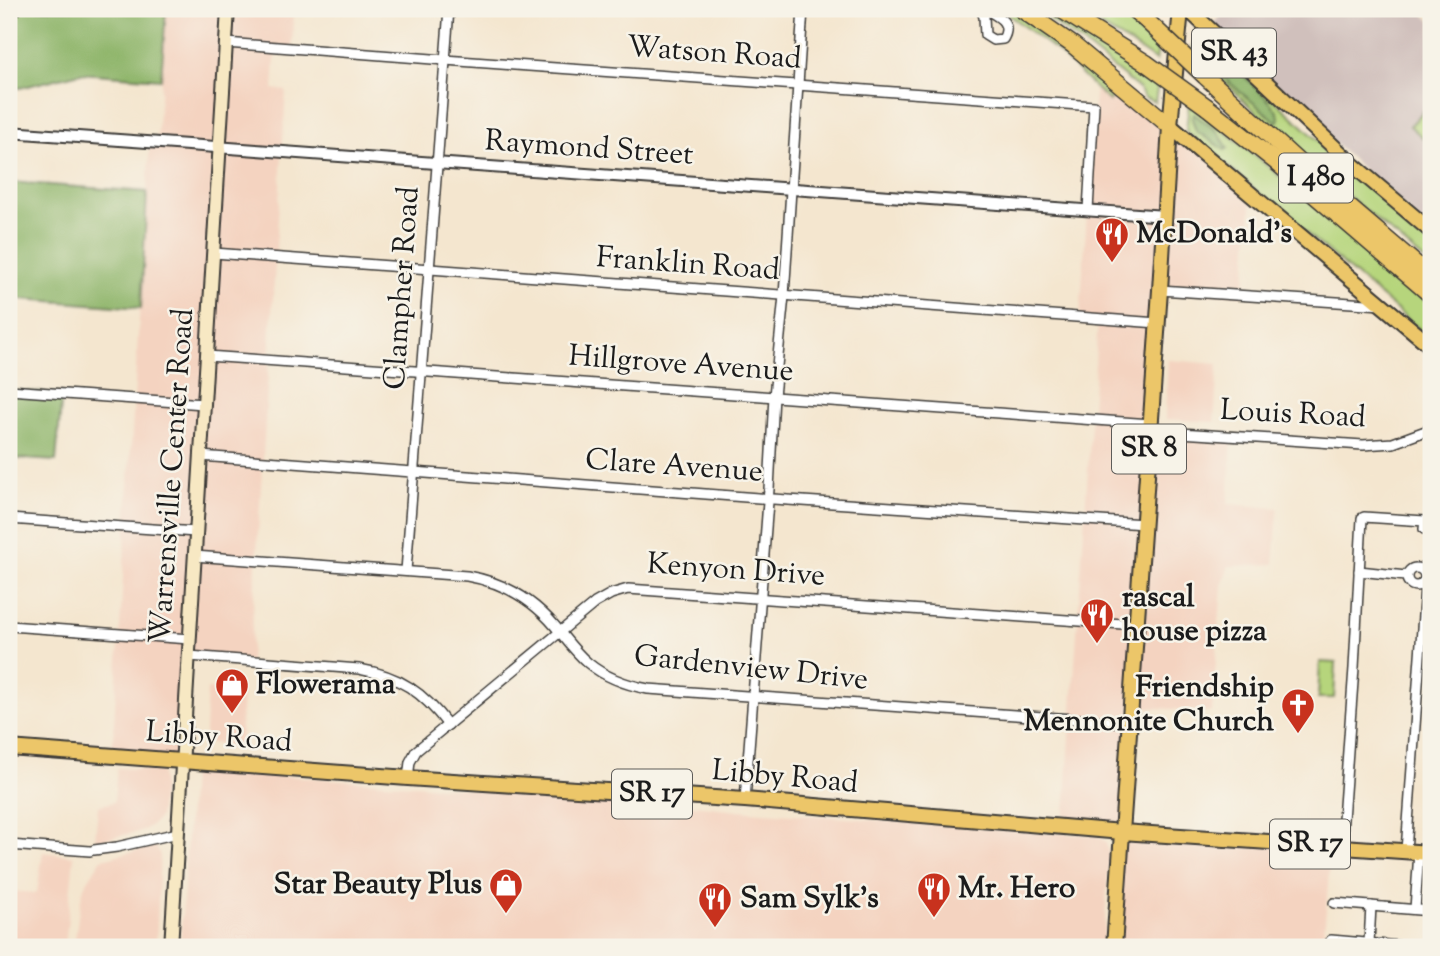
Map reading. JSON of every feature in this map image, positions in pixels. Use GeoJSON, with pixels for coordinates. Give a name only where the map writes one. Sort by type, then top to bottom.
{"type":"FeatureCollection","features":[{"type":"Feature","properties":{"kind":"highway"},"geometry":{"type":"LineString","coordinates":[[1021,9],[1073,45],[1170,126]]}},
{"type":"Feature","properties":{"kind":"highway","name":"I 480"},"geometry":{"type":"LineString","coordinates":[[1060,9],[1146,62],[1207,107],[1275,161],[1431,295]]}},
{"type":"Feature","properties":{"kind":"highway","name":"I 480"},"geometry":{"type":"LineString","coordinates":[[1133,9],[1343,202],[1431,277]]}},
{"type":"Feature","properties":{"kind":"main road","name":"Warrensville Center Road"},"geometry":{"type":"LineString","coordinates":[[171,947],[228,9]]}},
{"type":"Feature","properties":{"kind":"main road","name":"SR 8"},"geometry":{"type":"LineString","coordinates":[[1114,947],[1170,126],[1181,9]]}},
{"type":"Feature","properties":{"kind":"main road","name":"SR 43"},"geometry":{"type":"LineString","coordinates":[[1188,9],[1353,165],[1431,231]]}},
{"type":"Feature","properties":{"kind":"main road"},"geometry":{"type":"LineString","coordinates":[[1170,126],[1431,346]]}},
{"type":"Feature","properties":{"kind":"main road","name":"Libby Road"},"geometry":{"type":"LineString","coordinates":[[9,748],[745,800],[1122,832],[1419,852]]}},
{"type":"Feature","properties":{"kind":"street","name":"Clampher Road"},"geometry":{"type":"LineString","coordinates":[[406,571],[449,9]]}},
{"type":"Feature","properties":{"kind":"street"},"geometry":{"type":"LineString","coordinates":[[745,800],[803,9]]}},
{"type":"Feature","properties":{"kind":"street","name":"Watson Road"},"geometry":{"type":"LineString","coordinates":[[226,43],[1094,106],[1088,210]]}},
{"type":"Feature","properties":{"kind":"street","name":"Raymond Street"},"geometry":{"type":"LineString","coordinates":[[9,132],[1165,216]]}},
{"type":"Feature","properties":{"kind":"street","name":"Franklin Road"},"geometry":{"type":"LineString","coordinates":[[214,253],[1158,323]]}},
{"type":"Feature","properties":{"kind":"street"},"geometry":{"type":"LineString","coordinates":[[1160,290],[1384,306]]}},
{"type":"Feature","properties":{"kind":"street","name":"Hillgrove Avenue"},"geometry":{"type":"LineString","coordinates":[[207,356],[1151,427]]}},
{"type":"Feature","properties":{"kind":"street"},"geometry":{"type":"LineString","coordinates":[[9,390],[204,404]]}},
{"type":"Feature","properties":{"kind":"street","name":"Louis Road"},"geometry":{"type":"LineString","coordinates":[[1151,427],[1363,445],[1393,443],[1431,429]]}},
{"type":"Feature","properties":{"kind":"street","name":"Clare Avenue"},"geometry":{"type":"LineString","coordinates":[[200,456],[1144,524]]}},
{"type":"Feature","properties":{"kind":"street"},"geometry":{"type":"LineString","coordinates":[[1341,847],[1362,518],[1425,521],[1424,529]]}},
{"type":"Feature","properties":{"kind":"street"},"geometry":{"type":"LineString","coordinates":[[9,519],[196,532]]}},
{"type":"Feature","properties":{"kind":"street","name":"Gardenview Drive"},"geometry":{"type":"LineString","coordinates":[[194,556],[467,576],[495,582],[519,594],[544,613],[590,665],[632,686],[665,691],[1130,723]]}},
{"type":"Feature","properties":{"kind":"street"},"geometry":{"type":"LineString","coordinates":[[1359,571],[1406,576],[1409,570],[1418,568],[1425,578],[1422,583],[1425,587],[1419,852],[1415,909]]}},
{"type":"Feature","properties":{"kind":"street","name":"Kenyon Drive"},"geometry":{"type":"LineString","coordinates":[[408,778],[416,751],[595,603],[628,589],[1137,625]]}},
{"type":"Feature","properties":{"kind":"street"},"geometry":{"type":"LineString","coordinates":[[9,626],[190,639]]}},
{"type":"Feature","properties":{"kind":"street"},"geometry":{"type":"LineString","coordinates":[[189,656],[359,669],[380,673],[404,683],[422,695],[448,726]]}},
{"type":"Feature","properties":{"kind":"street"},"geometry":{"type":"LineString","coordinates":[[9,845],[92,850],[177,833]]}},
{"type":"Feature","properties":{"kind":"street"},"geometry":{"type":"LineString","coordinates":[[1334,903],[1431,911]]}},
{"type":"Feature","properties":{"kind":"street"},"geometry":{"type":"LineString","coordinates":[[1369,943],[1371,906]]}},
{"type":"Feature","properties":{"kind":"street"},"geometry":{"type":"LineString","coordinates":[[1331,940],[1400,946]]}},
{"type":"Feature","properties":{"kind":"shaded area"},"geometry":{"type":"Polygon","coordinates":[[[166,9],[294,9],[292,48],[276,47],[273,89],[286,91],[250,661],[189,656],[181,761],[112,756],[150,142],[157,142],[166,9]]]}},
{"type":"Feature","properties":{"kind":"shaded area"},"geometry":{"type":"Polygon","coordinates":[[[1228,9],[1389,9],[1421,12],[1431,21],[1431,103],[1411,126],[1431,145],[1431,231],[1209,29],[1228,9]]]}},
{"type":"Feature","properties":{"kind":"shaded area"},"geometry":{"type":"Polygon","coordinates":[[[1123,87],[1252,194],[1244,296],[1160,290],[1150,430],[1232,436],[1228,504],[1278,508],[1274,564],[1229,566],[1222,585],[1212,712],[1131,706],[1122,831],[1331,846],[1323,947],[1114,947],[1122,832],[1064,827],[1098,320],[1080,318],[1094,106],[1096,88],[1109,101],[1123,87]]]}},
{"type":"Feature","properties":{"kind":"shaded area"},"geometry":{"type":"Polygon","coordinates":[[[1168,360],[1218,364],[1214,422],[1166,419],[1168,360]]]}},
{"type":"Feature","properties":{"kind":"shaded area"},"geometry":{"type":"Polygon","coordinates":[[[207,689],[242,692],[240,749],[212,743],[207,738],[207,689]]]}},
{"type":"Feature","properties":{"kind":"shaded area"},"geometry":{"type":"Polygon","coordinates":[[[117,768],[161,771],[159,817],[142,831],[95,841],[98,806],[114,802],[117,768]]]}},
{"type":"Feature","properties":{"kind":"shaded area"},"geometry":{"type":"Polygon","coordinates":[[[197,771],[1096,836],[1106,842],[1109,857],[1103,947],[180,947],[191,777],[197,771]]]}},
{"type":"Feature","properties":{"kind":"shaded area"},"geometry":{"type":"Polygon","coordinates":[[[155,846],[160,854],[156,947],[74,947],[84,887],[102,859],[155,846]]]}},
{"type":"Feature","properties":{"kind":"shaded area"},"geometry":{"type":"Polygon","coordinates":[[[43,852],[74,856],[65,947],[9,947],[9,891],[37,893],[43,852]]]}},
{"type":"Feature","properties":{"kind":"green space"},"geometry":{"type":"Polygon","coordinates":[[[16,9],[166,9],[161,79],[80,73],[20,88],[9,88],[9,12],[16,9]]]}},
{"type":"Feature","properties":{"kind":"green space"},"geometry":{"type":"Polygon","coordinates":[[[1001,9],[1016,13],[1117,93],[1109,101],[1058,52],[1001,9]]]}},
{"type":"Feature","properties":{"kind":"green space"},"geometry":{"type":"Polygon","coordinates":[[[1034,9],[1058,18],[1156,79],[1158,83],[1155,102],[1145,98],[1139,89],[1089,48],[1034,9]]]}},
{"type":"Feature","properties":{"kind":"green space"},"geometry":{"type":"Polygon","coordinates":[[[1072,9],[1123,9],[1159,43],[1156,61],[1133,45],[1072,9]]]}},
{"type":"Feature","properties":{"kind":"green space"},"geometry":{"type":"Polygon","coordinates":[[[1195,30],[1204,35],[1386,203],[1431,237],[1431,266],[1339,188],[1193,53],[1195,30]]]}},
{"type":"Feature","properties":{"kind":"green space"},"geometry":{"type":"Polygon","coordinates":[[[1204,42],[1269,101],[1279,117],[1277,122],[1207,62],[1197,43],[1204,42]]]}},
{"type":"Feature","properties":{"kind":"green space"},"geometry":{"type":"Polygon","coordinates":[[[1189,103],[1431,305],[1431,339],[1186,131],[1189,103]]]}},
{"type":"Feature","properties":{"kind":"green space"},"geometry":{"type":"Polygon","coordinates":[[[1431,103],[1431,145],[1410,126],[1431,103]]]}},
{"type":"Feature","properties":{"kind":"green space"},"geometry":{"type":"Polygon","coordinates":[[[1194,114],[1217,131],[1228,148],[1225,150],[1196,131],[1192,119],[1194,114]]]}},
{"type":"Feature","properties":{"kind":"green space"},"geometry":{"type":"Polygon","coordinates":[[[9,182],[147,192],[141,308],[9,298],[9,182]]]}},
{"type":"Feature","properties":{"kind":"green space"},"geometry":{"type":"Polygon","coordinates":[[[9,390],[62,394],[56,461],[9,458],[9,390]]]}},
{"type":"Feature","properties":{"kind":"green space"},"geometry":{"type":"Polygon","coordinates":[[[1320,662],[1336,663],[1334,698],[1318,698],[1320,662]]]}},
{"type":"Feature","properties":{"kind":"place","name":"McDonald's"},"geometry":{"type":"Point","coordinates":[1112,264]}},
{"type":"Feature","properties":{"kind":"place","name":"rascal house pizza"},"geometry":{"type":"Point","coordinates":[1097,645]}},
{"type":"Feature","properties":{"kind":"place","name":"Flowerama"},"geometry":{"type":"Point","coordinates":[232,715]}},
{"type":"Feature","properties":{"kind":"place","name":"Friendship Mennonite Church"},"geometry":{"type":"Point","coordinates":[1298,735]}},
{"type":"Feature","properties":{"kind":"place","name":"Star Beauty Plus"},"geometry":{"type":"Point","coordinates":[506,915]}},
{"type":"Feature","properties":{"kind":"place","name":"Mr. Hero"},"geometry":{"type":"Point","coordinates":[934,919]}},
{"type":"Feature","properties":{"kind":"place","name":"Sam Sylk's"},"geometry":{"type":"Point","coordinates":[715,929]}}]}
